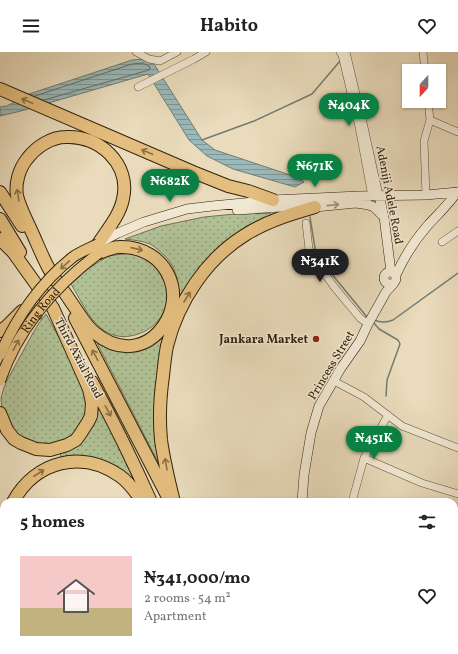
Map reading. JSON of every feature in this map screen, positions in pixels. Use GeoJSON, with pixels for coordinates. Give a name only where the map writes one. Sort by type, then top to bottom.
{"type":"FeatureCollection","features":[{"type":"Feature","properties":{"kind":"highway"},"geometry":{"type":"LineString","coordinates":[[0,89],[192,172],[228,186],[250,197],[277,204]]}},
{"type":"Feature","properties":{"kind":"highway"},"geometry":{"type":"LineString","coordinates":[[65,137],[80,138],[94,142],[106,149],[116,162],[123,176],[123,199],[119,211],[98,248],[119,247],[138,249],[151,255],[162,263],[168,274],[172,285],[172,308],[160,331],[142,344],[127,347],[118,345],[96,334],[86,324],[49,269],[21,210],[17,195],[16,183],[23,163],[34,150],[54,139],[65,137]]}},
{"type":"Feature","properties":{"kind":"highway","name":"Ring Road"},"geometry":{"type":"LineString","coordinates":[[0,192],[49,269]]}},
{"type":"Feature","properties":{"kind":"highway"},"geometry":{"type":"LineString","coordinates":[[173,498],[161,440],[161,390],[166,348],[176,317],[184,300],[206,269],[219,256],[245,235],[282,216],[315,207]]}},
{"type":"Feature","properties":{"kind":"highway","name":"Third Axial Road"},"geometry":{"type":"LineString","coordinates":[[0,219],[53,308],[111,418],[149,498]]}},
{"type":"Feature","properties":{"kind":"highway"},"geometry":{"type":"LineString","coordinates":[[0,239],[13,252],[53,308],[89,389],[92,403],[90,416],[86,426],[76,440],[67,445],[50,450],[36,449],[21,444],[14,439],[7,430],[0,413]]}},
{"type":"Feature","properties":{"kind":"highway","name":"Third Axial Road"},"geometry":{"type":"LineString","coordinates":[[49,269],[112,387],[168,498]]}},
{"type":"Feature","properties":{"kind":"highway"},"geometry":{"type":"LineString","coordinates":[[0,331],[27,306]]}},
{"type":"Feature","properties":{"kind":"highway"},"geometry":{"type":"LineString","coordinates":[[15,498],[22,487],[39,472],[61,463],[73,461],[84,462],[110,470],[122,477],[140,498]]}},
{"type":"Feature","properties":{"kind":"main road"},"geometry":{"type":"LineString","coordinates":[[98,248],[138,229],[157,222],[208,211],[376,195],[426,195],[458,192]]}},
{"type":"Feature","properties":{"kind":"main road"},"geometry":{"type":"LineString","coordinates":[[391,278],[416,240],[458,192]]}},
{"type":"Feature","properties":{"kind":"main road","name":"Adeniji Adele Road"},"geometry":{"type":"LineString","coordinates":[[376,195],[384,217],[391,278]]}},
{"type":"Feature","properties":{"kind":"main road"},"geometry":{"type":"LineString","coordinates":[[98,248],[118,233],[144,222],[188,209],[212,206],[250,197]]}},
{"type":"Feature","properties":{"kind":"main road"},"geometry":{"type":"LineString","coordinates":[[277,204],[315,207],[356,203],[374,207],[384,217]]}},
{"type":"Feature","properties":{"kind":"main road","name":"Ring Road"},"geometry":{"type":"LineString","coordinates":[[0,355],[13,328],[27,306],[49,280],[74,256],[98,248]]}},
{"type":"Feature","properties":{"kind":"main road","name":"Ring Road"},"geometry":{"type":"LineString","coordinates":[[0,381],[22,334],[34,316],[54,292],[82,266],[98,248]]}},
{"type":"Feature","properties":{"kind":"main road","name":"Princess Street"},"geometry":{"type":"LineString","coordinates":[[302,498],[304,475],[311,433],[319,406],[360,341],[386,292],[391,278]]}},
{"type":"Feature","properties":{"kind":"street"},"geometry":{"type":"LineString","coordinates":[[136,52],[150,59],[160,61],[176,52]]}},
{"type":"Feature","properties":{"kind":"street"},"geometry":{"type":"LineString","coordinates":[[140,86],[166,74],[206,52]]}},
{"type":"Feature","properties":{"kind":"street","name":"Adeniji Adele Road"},"geometry":{"type":"LineString","coordinates":[[340,52],[342,55],[376,195]]}},
{"type":"Feature","properties":{"kind":"street","name":"Adeniji Adele Road"},"geometry":{"type":"LineString","coordinates":[[346,52],[364,128],[376,195]]}},
{"type":"Feature","properties":{"kind":"street"},"geometry":{"type":"LineString","coordinates":[[423,52],[424,64]]}},
{"type":"Feature","properties":{"kind":"street"},"geometry":{"type":"LineString","coordinates":[[426,195],[424,141],[430,120],[429,108]]}},
{"type":"Feature","properties":{"kind":"street"},"geometry":{"type":"LineString","coordinates":[[430,120],[458,132]]}},
{"type":"Feature","properties":{"kind":"street"},"geometry":{"type":"LineString","coordinates":[[306,222],[309,248],[319,266],[360,318],[371,320]]}},
{"type":"Feature","properties":{"kind":"street"},"geometry":{"type":"LineString","coordinates":[[442,242],[458,230]]}},
{"type":"Feature","properties":{"kind":"street"},"geometry":{"type":"LineString","coordinates":[[334,381],[364,397],[402,426],[458,448]]}},
{"type":"Feature","properties":{"kind":"street"},"geometry":{"type":"LineString","coordinates":[[353,498],[364,458],[388,415]]}},
{"type":"Feature","properties":{"kind":"street"},"geometry":{"type":"LineString","coordinates":[[364,458],[422,483],[458,494]]}},
{"type":"Feature","properties":{"kind":"green space"},"geometry":{"type":"Polygon","coordinates":[[[270,213],[271,216],[233,236],[220,247],[207,260],[179,303],[177,278],[173,267],[165,256],[150,244],[125,239],[161,226],[204,217],[270,213]]]}},
{"type":"Feature","properties":{"kind":"green space"},"geometry":{"type":"Polygon","coordinates":[[[123,254],[140,256],[158,269],[165,279],[168,291],[167,303],[162,315],[154,324],[144,332],[123,337],[108,333],[97,325],[71,284],[89,268],[108,256],[123,254]]]}},
{"type":"Feature","properties":{"kind":"green space"},"geometry":{"type":"Polygon","coordinates":[[[46,314],[80,376],[87,405],[85,417],[75,432],[59,442],[41,444],[29,442],[14,432],[2,411],[1,398],[4,387],[10,375],[33,333],[46,314]]]}},
{"type":"Feature","properties":{"kind":"green space"},"geometry":{"type":"Polygon","coordinates":[[[163,337],[165,340],[159,464],[97,343],[112,350],[132,351],[152,344],[163,337]]]}},
{"type":"Feature","properties":{"kind":"green space"},"geometry":{"type":"Polygon","coordinates":[[[101,409],[134,480],[126,473],[109,463],[91,457],[61,457],[60,452],[80,441],[88,433],[97,411],[101,409]]]}},
{"type":"Feature","properties":{"kind":"water"},"geometry":{"type":"Polygon","coordinates":[[[143,59],[154,64],[202,140],[215,150],[290,175],[304,182],[295,187],[233,169],[207,156],[189,140],[148,74],[0,116],[0,107],[7,106],[29,94],[132,60],[143,59]]]}},
{"type":"Feature","properties":{"kind":"waterway"},"geometry":{"type":"LineString","coordinates":[[202,140],[254,121],[312,94],[340,61]]}},
{"type":"Feature","properties":{"kind":"waterway"},"geometry":{"type":"LineString","coordinates":[[310,217],[315,248],[326,267],[367,317]]}},
{"type":"Feature","properties":{"kind":"waterway"},"geometry":{"type":"LineString","coordinates":[[374,320],[379,322],[388,322],[393,320],[458,273]]}},
{"type":"Feature","properties":{"kind":"waterway"},"geometry":{"type":"LineString","coordinates":[[373,322],[379,329],[398,340],[400,344],[387,380],[386,396]]}},
{"type":"Feature","properties":{"kind":"place","name":"Jankara Market"},"geometry":{"type":"Point","coordinates":[316,339]}}]}
